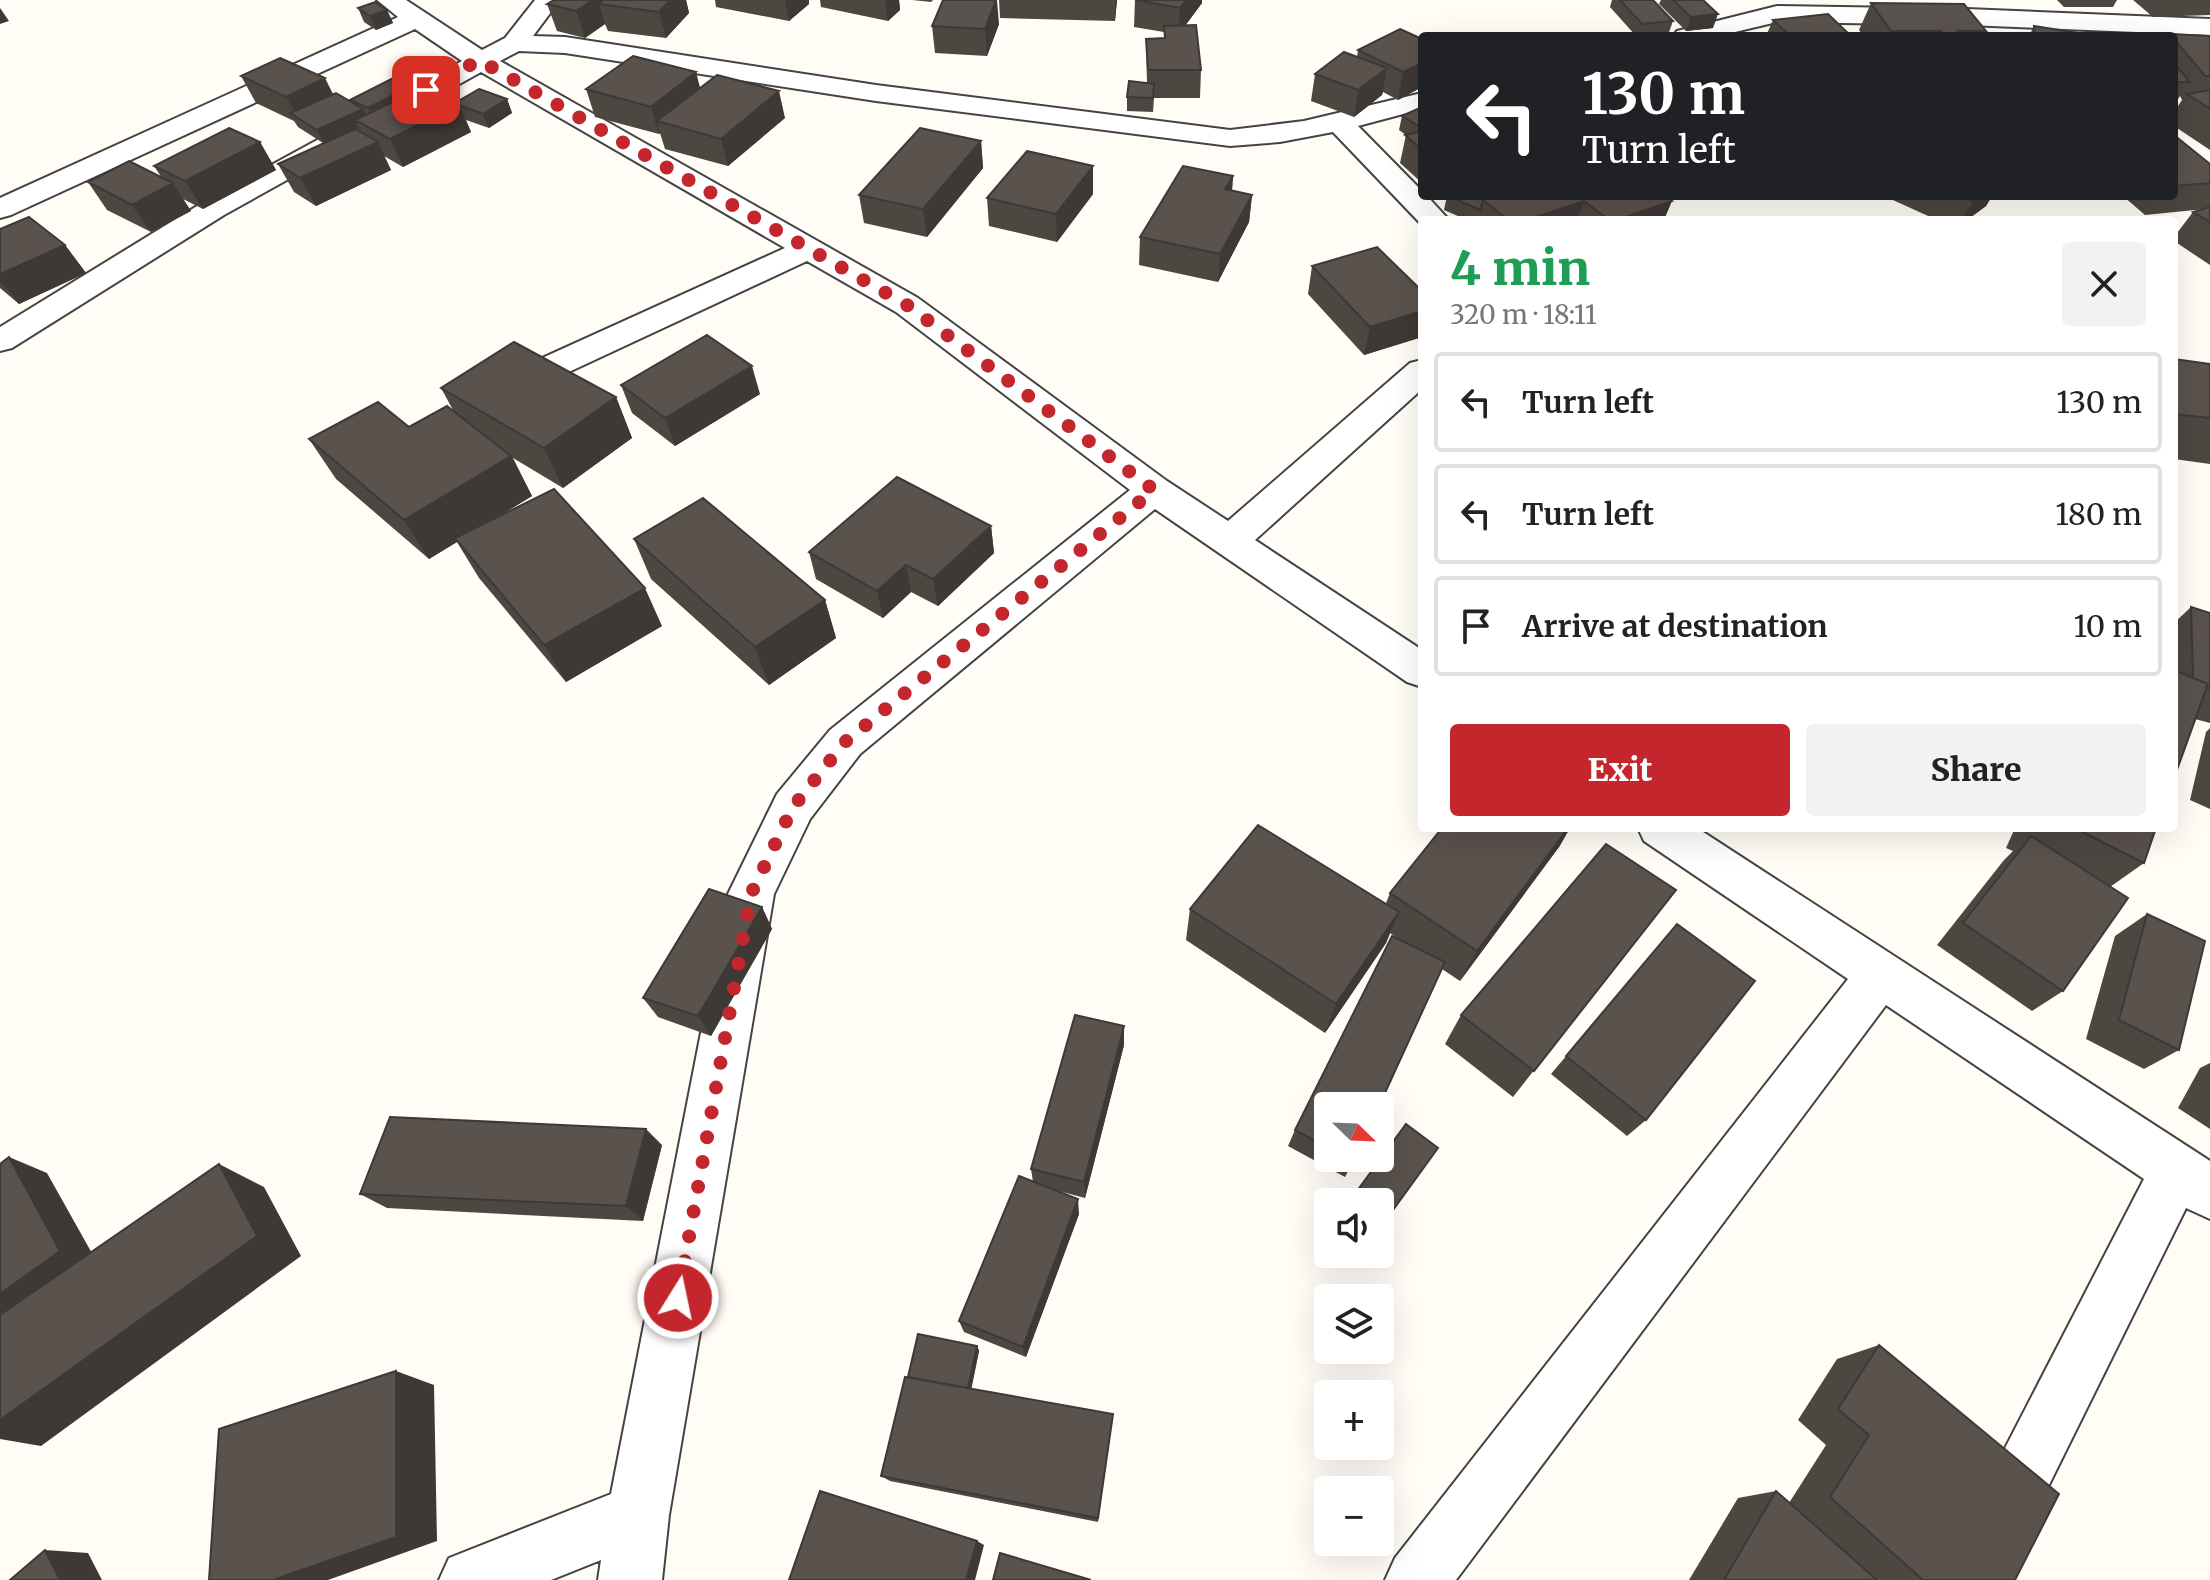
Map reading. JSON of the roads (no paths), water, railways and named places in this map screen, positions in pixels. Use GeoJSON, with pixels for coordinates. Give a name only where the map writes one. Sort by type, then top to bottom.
{"type":"FeatureCollection","features":[{"type":"Feature","properties":{"kind":"street"},"geometry":{"type":"LineString","coordinates":[[389,0],[479,60],[907,305],[1154,490],[1418,668]]}},
{"type":"Feature","properties":{"kind":"street"},"geometry":{"type":"LineString","coordinates":[[0,341],[213,209],[514,43],[548,0]]}},
{"type":"Feature","properties":{"kind":"street"},"geometry":{"type":"LineString","coordinates":[[1697,32],[1768,7],[2210,27]]}},
{"type":"Feature","properties":{"kind":"street"},"geometry":{"type":"LineString","coordinates":[[0,209],[418,18]]}},
{"type":"Feature","properties":{"kind":"street"},"geometry":{"type":"LineString","coordinates":[[514,43],[565,45],[876,93],[1230,138],[1279,136],[1341,124],[1418,102]]}},
{"type":"Feature","properties":{"kind":"street"},"geometry":{"type":"LineString","coordinates":[[1341,124],[1430,216]]}},
{"type":"Feature","properties":{"kind":"street"},"geometry":{"type":"LineString","coordinates":[[468,405],[808,249]]}},
{"type":"Feature","properties":{"kind":"street"},"geometry":{"type":"LineString","coordinates":[[1231,540],[1418,375]]}},
{"type":"Feature","properties":{"kind":"street"},"geometry":{"type":"LineString","coordinates":[[630,1580],[638,1515],[751,894],[793,807],[845,742],[1154,490]]}},
{"type":"Feature","properties":{"kind":"street"},"geometry":{"type":"LineString","coordinates":[[1666,832],[2193,1181],[1969,1580]]}},
{"type":"Feature","properties":{"kind":"street"},"geometry":{"type":"LineString","coordinates":[[1417,1580],[1881,974]]}},
{"type":"Feature","properties":{"kind":"street"},"geometry":{"type":"LineString","coordinates":[[471,1580],[638,1515]]}}]}
